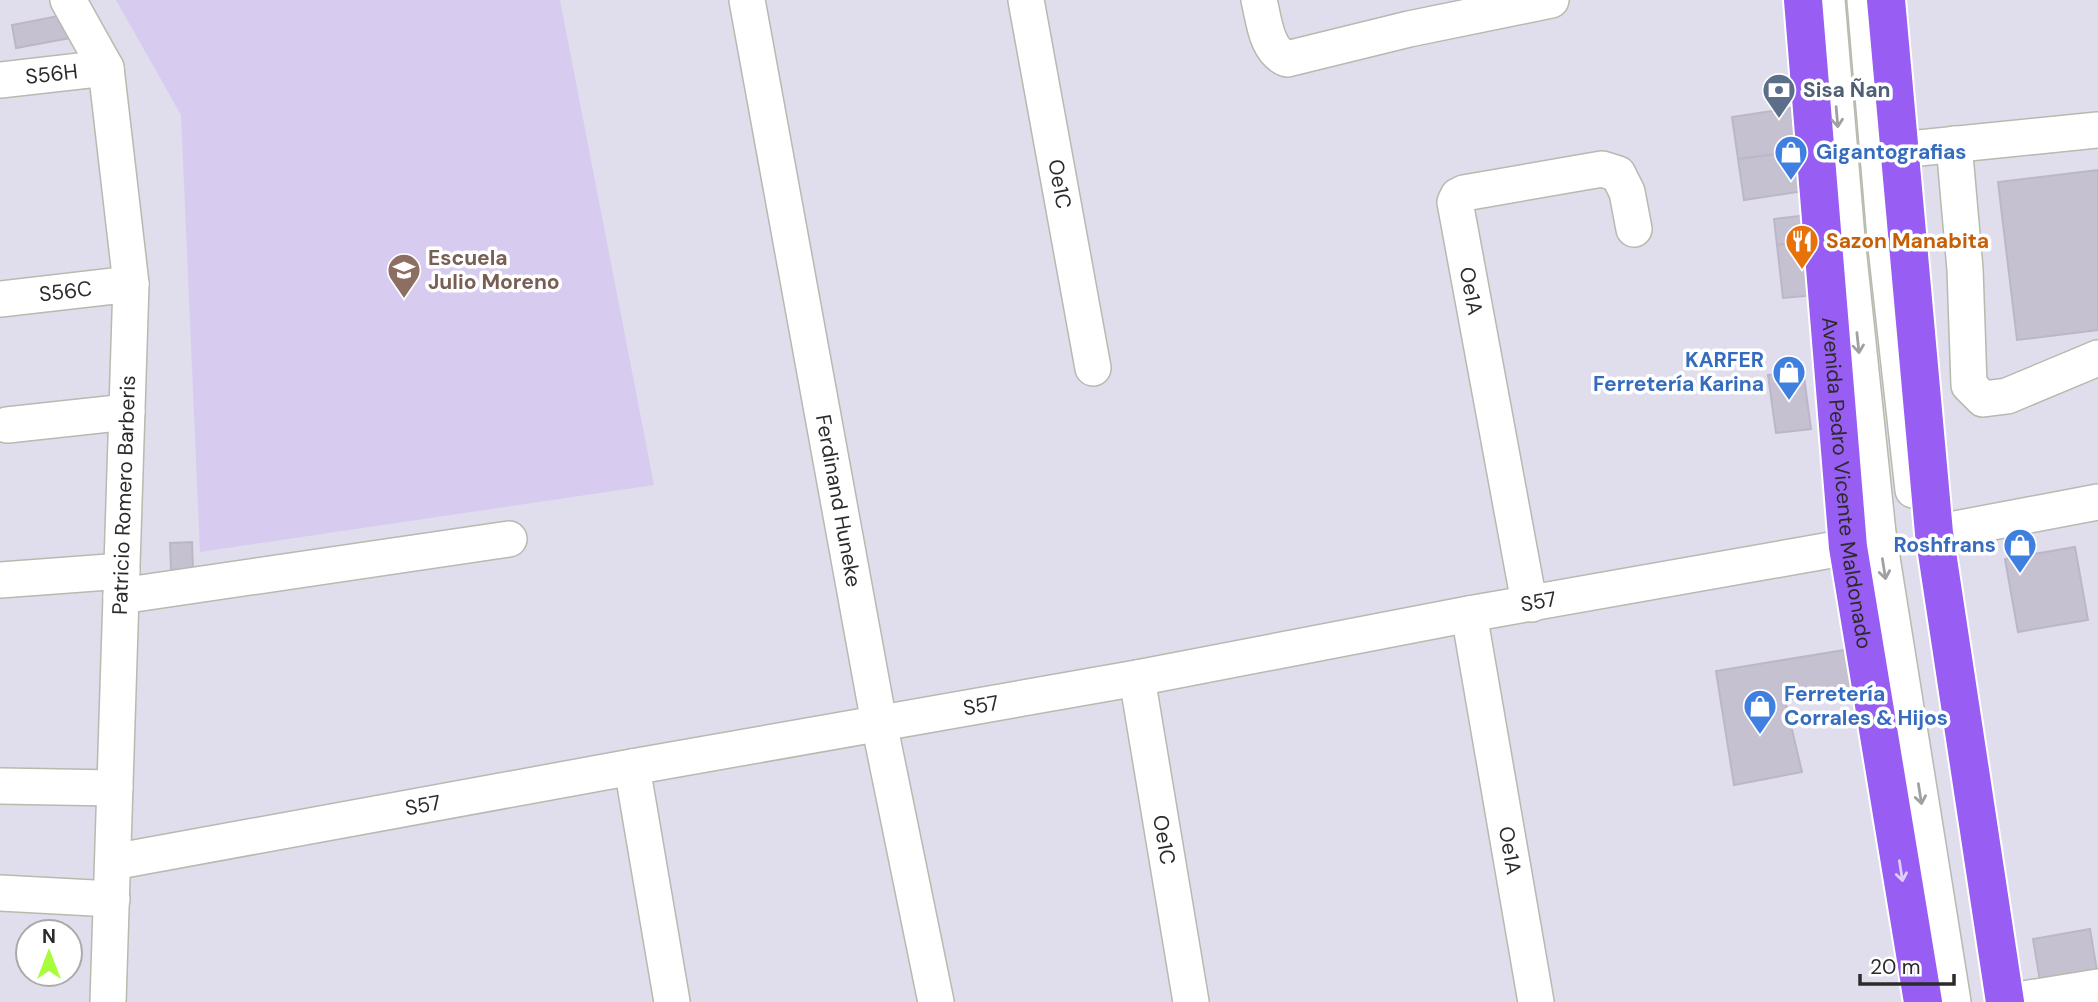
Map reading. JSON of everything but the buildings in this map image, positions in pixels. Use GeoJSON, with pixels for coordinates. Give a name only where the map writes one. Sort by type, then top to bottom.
{"type":"FeatureCollection","features":[{"type":"Feature","properties":{"kind":"main road","name":"Avenida Pedro Vicente Maldonado"},"geometry":{"type":"LineString","coordinates":[[1803,0],[1848,547],[1923,1002]]}},
{"type":"Feature","properties":{"kind":"main road"},"geometry":{"type":"LineString","coordinates":[[1886,0],[1934,533],[2005,1002]]}},
{"type":"Feature","properties":{"kind":"street","name":"Patricio Romero Barberis"},"geometry":{"type":"LineString","coordinates":[[68,0],[106,68],[131,284],[108,1002]]}},
{"type":"Feature","properties":{"kind":"street","name":"Ferdinand Huneke"},"geometry":{"type":"LineString","coordinates":[[747,0],[879,723],[936,1002]]}},
{"type":"Feature","properties":{"kind":"street","name":"Oe1C"},"geometry":{"type":"LineString","coordinates":[[1026,0],[1093,368]]}},
{"type":"Feature","properties":{"kind":"street"},"geometry":{"type":"LineString","coordinates":[[1259,0],[1271,46],[1277,56],[1287,59],[1397,32],[1551,0]]}},
{"type":"Feature","properties":{"kind":"street"},"geometry":{"type":"LineString","coordinates":[[1827,0],[1847,238],[1878,533],[1953,1002]]}},
{"type":"Feature","properties":{"kind":"street"},"geometry":{"type":"LineString","coordinates":[[1865,0],[1885,238],[1906,441],[1940,679],[1992,1002]]}},
{"type":"Feature","properties":{"kind":"street","name":"S56H"},"geometry":{"type":"LineString","coordinates":[[0,80],[106,68]]}},
{"type":"Feature","properties":{"kind":"street"},"geometry":{"type":"LineString","coordinates":[[1899,149],[2098,130]]}},
{"type":"Feature","properties":{"kind":"street"},"geometry":{"type":"LineString","coordinates":[[1954,144],[1965,269],[1969,385],[1983,399],[2007,396],[2098,358]]}},
{"type":"Feature","properties":{"kind":"street","name":"Oe1A"},"geometry":{"type":"LineString","coordinates":[[1532,604],[1526,586],[1455,202],[1464,192],[1602,169],[1618,174],[1628,192],[1634,229]]}},
{"type":"Feature","properties":{"kind":"street","name":"S56C"},"geometry":{"type":"LineString","coordinates":[[0,299],[131,284]]}},
{"type":"Feature","properties":{"kind":"street"},"geometry":{"type":"LineString","coordinates":[[7,425],[127,412]]}},
{"type":"Feature","properties":{"kind":"street"},"geometry":{"type":"LineString","coordinates":[[1934,533],[2098,502]]}},
{"type":"Feature","properties":{"kind":"street"},"geometry":{"type":"LineString","coordinates":[[0,580],[122,584],[509,539]]}},
{"type":"Feature","properties":{"kind":"street","name":"S57"},"geometry":{"type":"LineString","coordinates":[[113,862],[1848,547]]}},
{"type":"Feature","properties":{"kind":"street","name":"Oe1A"},"geometry":{"type":"LineString","coordinates":[[1469,614],[1536,1002]]}},
{"type":"Feature","properties":{"kind":"street","name":"Oe1C"},"geometry":{"type":"LineString","coordinates":[[1137,678],[1191,1002]]}},
{"type":"Feature","properties":{"kind":"street"},"geometry":{"type":"LineString","coordinates":[[632,766],[672,1002]]}},
{"type":"Feature","properties":{"kind":"street"},"geometry":{"type":"LineString","coordinates":[[0,786],[115,788]]}},
{"type":"Feature","properties":{"kind":"street"},"geometry":{"type":"LineString","coordinates":[[0,893],[111,899]]}},
{"type":"Feature","properties":{"kind":"street"},"geometry":{"type":"LineString","coordinates":[[2005,1002],[2098,987]]}},
{"type":"Feature","properties":{"kind":"shaded area","name":"Escuela Julio Moreno"},"geometry":{"type":"Polygon","coordinates":[[[116,0],[560,0],[654,485],[200,552],[181,115],[116,0]]]}},
{"type":"Feature","properties":{"kind":"place","name":"Sisa Ñan"},"geometry":{"type":"Point","coordinates":[1779,120]}},
{"type":"Feature","properties":{"kind":"place","name":"Gigantografias"},"geometry":{"type":"Point","coordinates":[1791,182]}},
{"type":"Feature","properties":{"kind":"place","name":"Sazon Manabita"},"geometry":{"type":"Point","coordinates":[1802,271]}},
{"type":"Feature","properties":{"kind":"place","name":"Escuela Julio Moreno"},"geometry":{"type":"Point","coordinates":[404,300]}},
{"type":"Feature","properties":{"kind":"place","name":"KARFER Ferretería Karina"},"geometry":{"type":"Point","coordinates":[1789,402]}},
{"type":"Feature","properties":{"kind":"place","name":"Roshfrans"},"geometry":{"type":"Point","coordinates":[2020,575]}},
{"type":"Feature","properties":{"kind":"place","name":"Ferretería Corrales & Hijos"},"geometry":{"type":"Point","coordinates":[1760,736]}}]}
